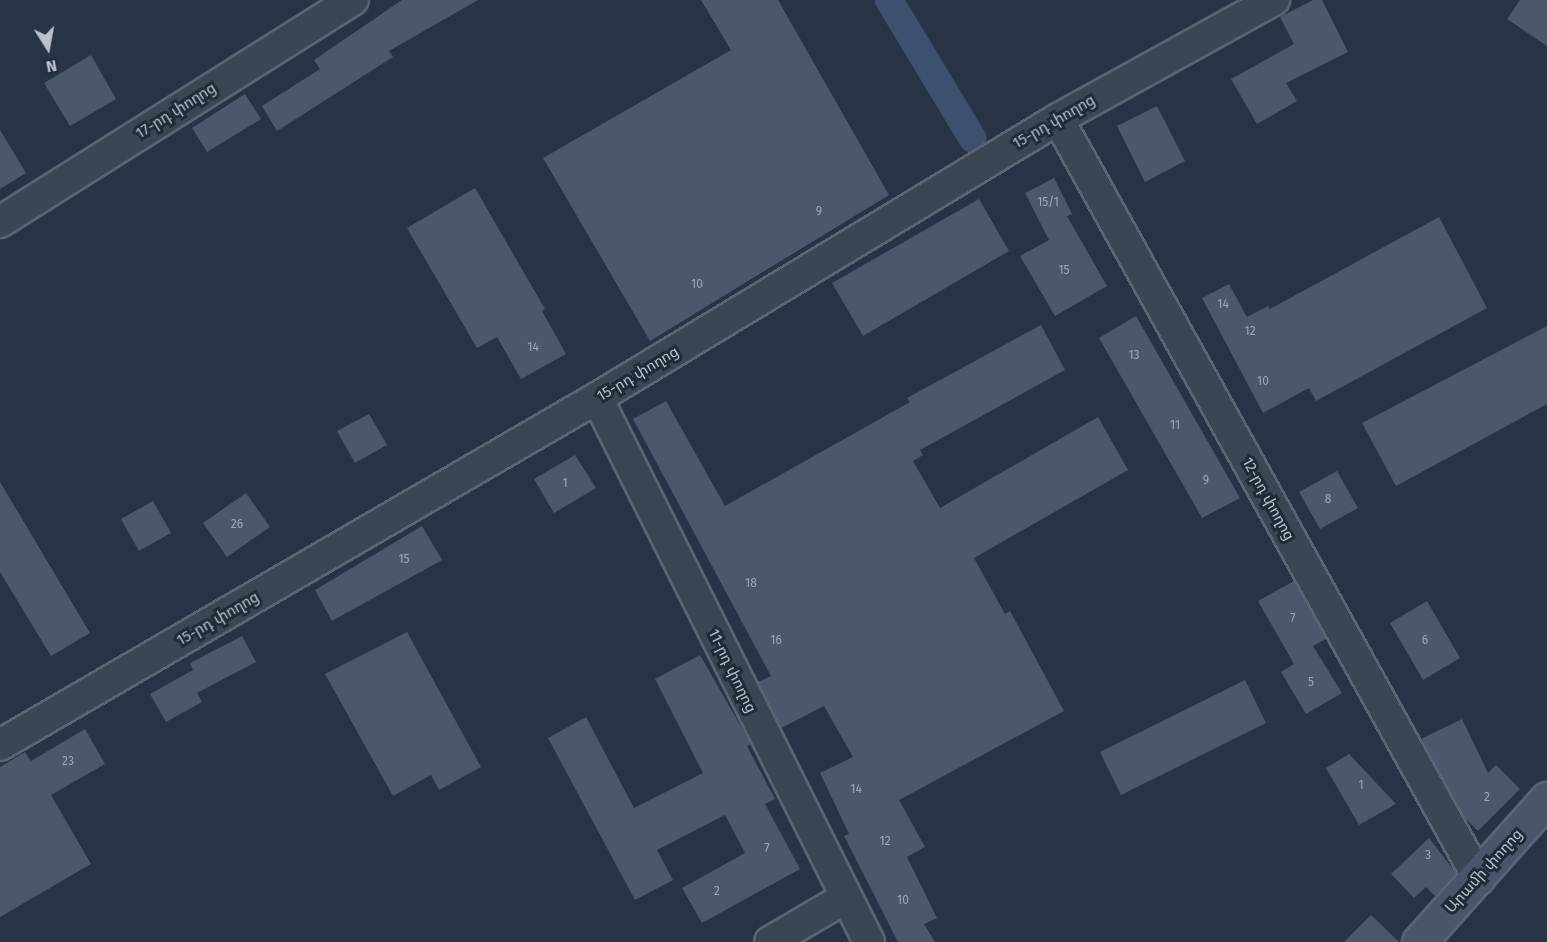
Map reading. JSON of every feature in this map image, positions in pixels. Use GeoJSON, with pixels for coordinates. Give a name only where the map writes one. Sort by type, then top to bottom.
{"type":"FeatureCollection","features":[{"type":"Feature","properties":{"kind":"main road","name":"Արամի փողոց"},"geometry":{"type":"LineString","coordinates":[[1419,942],[1479,879],[1547,799]]}},
{"type":"Feature","properties":{"kind":"street","name":"17-րդ փողոց"},"geometry":{"type":"LineString","coordinates":[[0,222],[352,0]]}},
{"type":"Feature","properties":{"kind":"street","name":"15-րդ փողոց"},"geometry":{"type":"LineString","coordinates":[[0,745],[597,399],[1058,119],[1274,0]]}},
{"type":"Feature","properties":{"kind":"street","name":"12-րդ փողոց"},"geometry":{"type":"LineString","coordinates":[[1058,119],[1479,879]]}},
{"type":"Feature","properties":{"kind":"street","name":"11-րդ փողոց"},"geometry":{"type":"LineString","coordinates":[[597,399],[869,942]]}},
{"type":"Feature","properties":{"kind":"street"},"geometry":{"type":"LineString","coordinates":[[770,942],[845,898]]}},
{"type":"Feature","properties":{"kind":"building"},"geometry":{"type":"Polygon","coordinates":[[[402,0],[478,0],[389,51],[393,57],[277,131],[262,106],[320,69],[314,60],[402,0]]]}},
{"type":"Feature","properties":{"kind":"building"},"geometry":{"type":"Polygon","coordinates":[[[701,0],[778,0],[889,195],[650,341],[543,158],[731,50],[701,0]]]}},
{"type":"Feature","properties":{"kind":"building"},"geometry":{"type":"Polygon","coordinates":[[[1313,0],[1322,0],[1348,52],[1286,83],[1297,101],[1257,124],[1231,79],[1294,44],[1280,17],[1313,0]]]}},
{"type":"Feature","properties":{"kind":"building"},"geometry":{"type":"Polygon","coordinates":[[[1520,0],[1547,0],[1547,46],[1507,19],[1520,0]]]}},
{"type":"Feature","properties":{"kind":"building"},"geometry":{"type":"Polygon","coordinates":[[[91,55],[116,99],[70,126],[44,83],[91,55]]]}},
{"type":"Feature","properties":{"kind":"building"},"geometry":{"type":"Polygon","coordinates":[[[245,94],[261,119],[207,152],[192,128],[245,94]]]}},
{"type":"Feature","properties":{"kind":"building"},"geometry":{"type":"Polygon","coordinates":[[[1157,106],[1185,161],[1145,182],[1117,126],[1157,106]]]}},
{"type":"Feature","properties":{"kind":"building"},"geometry":{"type":"Polygon","coordinates":[[[0,130],[26,173],[0,189],[0,130]]]}},
{"type":"Feature","properties":{"kind":"building"},"geometry":{"type":"Polygon","coordinates":[[[1054,178],[1072,214],[1067,216],[1107,286],[1055,316],[1020,256],[1049,240],[1025,193],[1054,178]]]}},
{"type":"Feature","properties":{"kind":"building"},"geometry":{"type":"Polygon","coordinates":[[[475,188],[545,309],[542,311],[566,354],[521,379],[497,337],[477,348],[407,228],[475,188]]]}},
{"type":"Feature","properties":{"kind":"building"},"geometry":{"type":"Polygon","coordinates":[[[979,199],[1009,251],[863,336],[832,283],[979,199]]]}},
{"type":"Feature","properties":{"kind":"building"},"geometry":{"type":"Polygon","coordinates":[[[1439,217],[1487,308],[1316,401],[1309,388],[1263,413],[1202,298],[1229,284],[1247,317],[1268,306],[1270,309],[1439,217]]]}},
{"type":"Feature","properties":{"kind":"building"},"geometry":{"type":"Polygon","coordinates":[[[1136,316],[1240,498],[1202,518],[1099,338],[1136,316]]]}},
{"type":"Feature","properties":{"kind":"building"},"geometry":{"type":"Polygon","coordinates":[[[1041,325],[1065,370],[920,450],[923,455],[913,461],[940,508],[1098,417],[1128,470],[974,558],[1005,614],[1010,611],[1064,711],[899,800],[925,847],[907,857],[937,918],[924,924],[935,942],[898,942],[844,836],[849,834],[820,773],[853,757],[824,706],[781,728],[758,682],[771,676],[633,419],[666,401],[725,506],[910,402],[907,398],[1041,325]]]}},
{"type":"Feature","properties":{"kind":"building"},"geometry":{"type":"Polygon","coordinates":[[[1547,326],[1547,404],[1396,486],[1362,423],[1547,326]]]}},
{"type":"Feature","properties":{"kind":"building"},"geometry":{"type":"Polygon","coordinates":[[[369,414],[387,445],[355,463],[337,431],[369,414]]]}},
{"type":"Feature","properties":{"kind":"building"},"geometry":{"type":"Polygon","coordinates":[[[575,455],[596,488],[554,513],[534,479],[575,455]]]}},
{"type":"Feature","properties":{"kind":"building"},"geometry":{"type":"Polygon","coordinates":[[[1337,471],[1358,508],[1320,529],[1299,492],[1337,471]]]}},
{"type":"Feature","properties":{"kind":"building"},"geometry":{"type":"Polygon","coordinates":[[[0,482],[90,633],[51,656],[0,572],[0,482]]]}},
{"type":"Feature","properties":{"kind":"building"},"geometry":{"type":"Polygon","coordinates":[[[246,493],[270,527],[227,557],[203,523],[246,493]]]}},
{"type":"Feature","properties":{"kind":"building"},"geometry":{"type":"Polygon","coordinates":[[[153,501],[171,533],[139,551],[121,519],[153,501]]]}},
{"type":"Feature","properties":{"kind":"building"},"geometry":{"type":"Polygon","coordinates":[[[422,526],[442,560],[332,621],[315,590],[422,526]]]}},
{"type":"Feature","properties":{"kind":"building"},"geometry":{"type":"Polygon","coordinates":[[[1294,581],[1326,639],[1313,646],[1342,693],[1306,714],[1281,672],[1294,664],[1258,601],[1294,581]]]}},
{"type":"Feature","properties":{"kind":"building"},"geometry":{"type":"Polygon","coordinates":[[[1427,601],[1460,658],[1423,680],[1390,623],[1427,601]]]}},
{"type":"Feature","properties":{"kind":"building"},"geometry":{"type":"Polygon","coordinates":[[[407,632],[481,767],[439,790],[431,775],[393,796],[325,674],[407,632]]]}},
{"type":"Feature","properties":{"kind":"building"},"geometry":{"type":"Polygon","coordinates":[[[242,636],[256,662],[197,693],[202,702],[166,722],[150,694],[193,670],[190,663],[242,636]]]}},
{"type":"Feature","properties":{"kind":"building"},"geometry":{"type":"Polygon","coordinates":[[[700,655],[751,744],[747,746],[775,799],[765,804],[800,869],[702,923],[682,888],[745,853],[725,815],[657,850],[673,880],[635,900],[548,738],[586,717],[634,808],[703,773],[655,679],[700,655]]]}},
{"type":"Feature","properties":{"kind":"building"},"geometry":{"type":"Polygon","coordinates":[[[1245,680],[1266,723],[1121,795],[1100,752],[1245,680]]]}},
{"type":"Feature","properties":{"kind":"building"},"geometry":{"type":"Polygon","coordinates":[[[1462,719],[1488,773],[1496,765],[1520,789],[1478,831],[1465,818],[1421,739],[1462,719]]]}},
{"type":"Feature","properties":{"kind":"building"},"geometry":{"type":"Polygon","coordinates":[[[85,729],[105,764],[51,795],[91,864],[0,917],[0,767],[25,752],[31,761],[85,729]]]}},
{"type":"Feature","properties":{"kind":"building"},"geometry":{"type":"Polygon","coordinates":[[[1349,754],[1396,804],[1359,825],[1326,768],[1349,754]]]}},
{"type":"Feature","properties":{"kind":"building"},"geometry":{"type":"Polygon","coordinates":[[[1429,838],[1456,873],[1435,896],[1426,887],[1414,898],[1391,874],[1429,838]]]}},
{"type":"Feature","properties":{"kind":"building"},"geometry":{"type":"Polygon","coordinates":[[[1371,915],[1399,942],[1344,942],[1371,915]]]}},
{"type":"Feature","properties":{"kind":"waterway"},"geometry":{"type":"LineString","coordinates":[[889,0],[973,139]]}}]}
